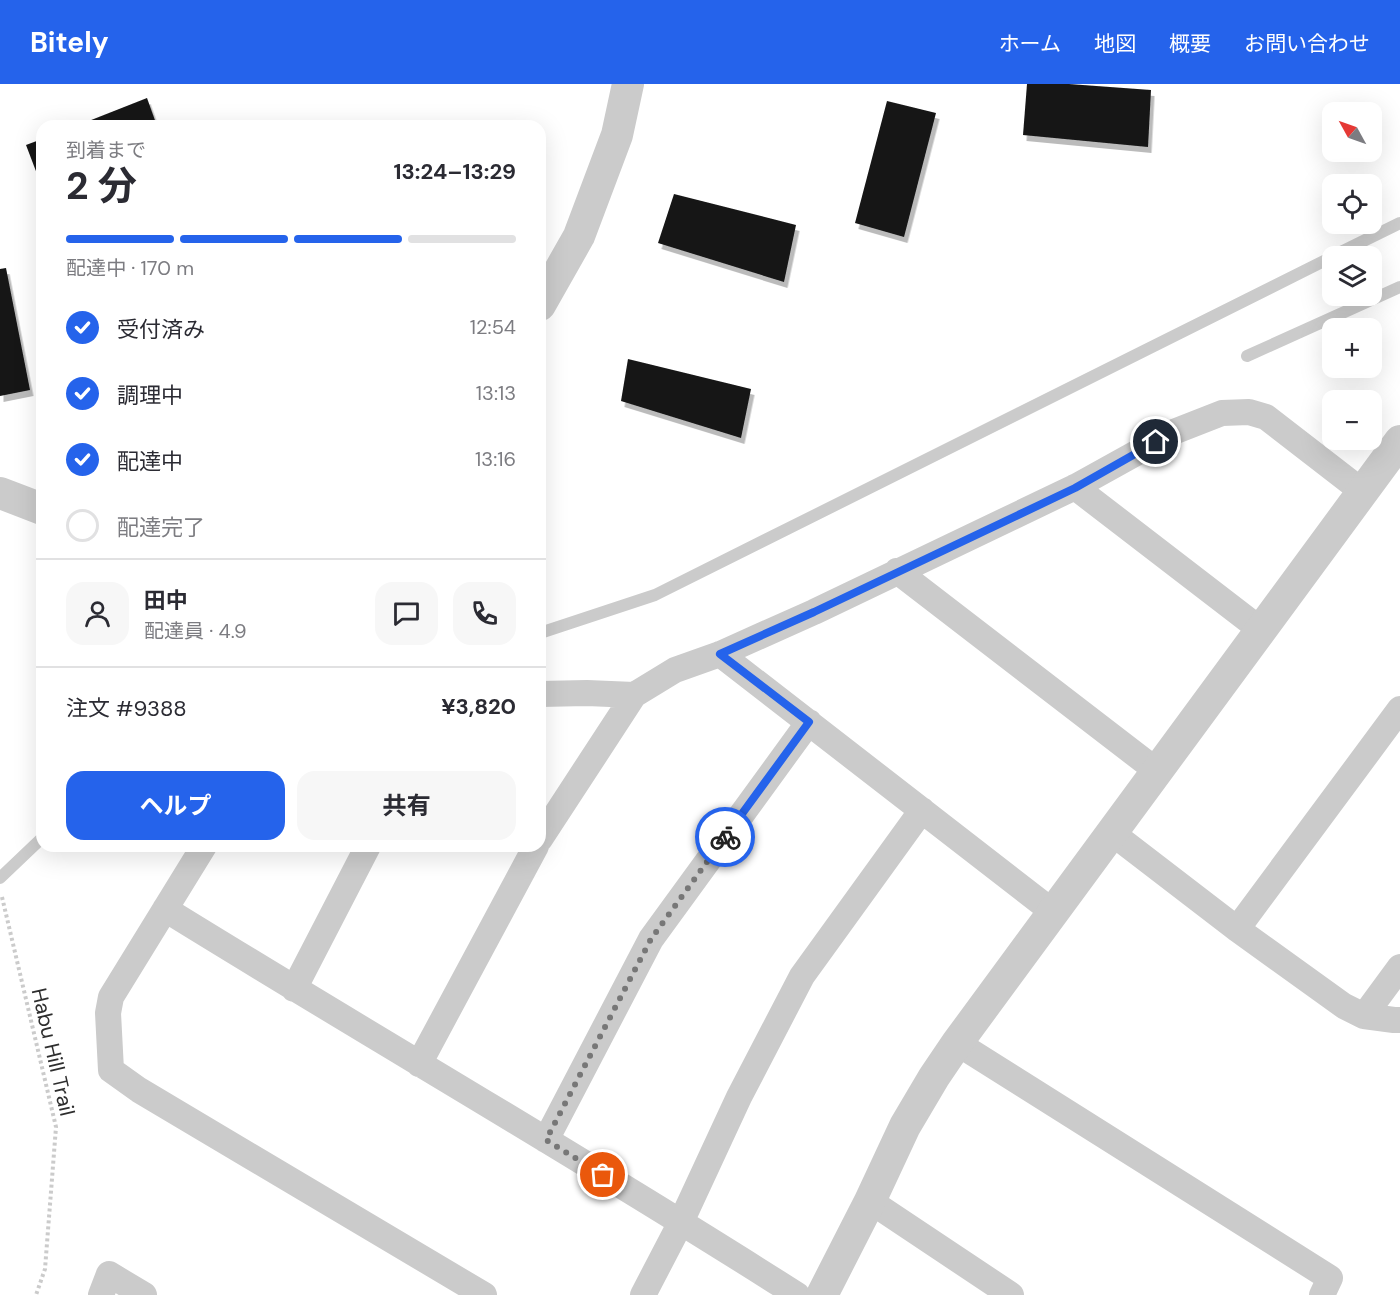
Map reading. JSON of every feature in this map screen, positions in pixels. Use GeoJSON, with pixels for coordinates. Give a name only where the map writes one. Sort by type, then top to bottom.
{"type":"FeatureCollection","features":[{"type":"Feature","properties":{"kind":"street"},"geometry":{"type":"LineString","coordinates":[[546,294],[579,236],[617,135],[628,84]]}},
{"type":"Feature","properties":{"kind":"street"},"geometry":{"type":"LineString","coordinates":[[546,830],[634,694],[675,670],[720,654],[814,612],[1075,488],[1176,430],[1221,413],[1249,412],[1266,417],[1363,492]]}},
{"type":"Feature","properties":{"kind":"street"},"geometry":{"type":"LineString","coordinates":[[822,1295],[905,1126],[957,1042],[1400,441]]}},
{"type":"Feature","properties":{"kind":"street"},"geometry":{"type":"LineString","coordinates":[[1075,488],[1261,630]]}},
{"type":"Feature","properties":{"kind":"street"},"geometry":{"type":"LineString","coordinates":[[0,493],[36,507]]}},
{"type":"Feature","properties":{"kind":"street"},"geometry":{"type":"LineString","coordinates":[[897,571],[1157,771]]}},
{"type":"Feature","properties":{"kind":"street"},"geometry":{"type":"LineString","coordinates":[[720,654],[1053,912]]}},
{"type":"Feature","properties":{"kind":"street"},"geometry":{"type":"LineString","coordinates":[[546,694],[634,694]]}},
{"type":"Feature","properties":{"kind":"street"},"geometry":{"type":"LineString","coordinates":[[1237,929],[1400,709]]}},
{"type":"Feature","properties":{"kind":"street"},"geometry":{"type":"LineString","coordinates":[[546,1140],[651,939],[809,722]]}},
{"type":"Feature","properties":{"kind":"street"},"geometry":{"type":"LineString","coordinates":[[643,1295],[681,1222],[739,1097],[802,976],[921,810]]}},
{"type":"Feature","properties":{"kind":"street"},"geometry":{"type":"LineString","coordinates":[[1112,833],[1237,929],[1344,1006],[1364,1016],[1400,1020]]}},
{"type":"Feature","properties":{"kind":"street"},"geometry":{"type":"LineString","coordinates":[[200,852],[111,997],[108,1013],[111,1070],[139,1090],[484,1295]]}},
{"type":"Feature","properties":{"kind":"street"},"geometry":{"type":"LineString","coordinates":[[294,989],[365,852]]}},
{"type":"Feature","properties":{"kind":"street"},"geometry":{"type":"LineString","coordinates":[[419,1064],[533,852]]}},
{"type":"Feature","properties":{"kind":"street"},"geometry":{"type":"LineString","coordinates":[[165,909],[681,1222],[796,1295]]}},
{"type":"Feature","properties":{"kind":"street"},"geometry":{"type":"LineString","coordinates":[[1364,1016],[1400,967]]}},
{"type":"Feature","properties":{"kind":"street"},"geometry":{"type":"LineString","coordinates":[[957,1042],[1330,1278],[1322,1295]]}},
{"type":"Feature","properties":{"kind":"street"},"geometry":{"type":"LineString","coordinates":[[870,1201],[1006,1294]]}},
{"type":"Feature","properties":{"kind":"street"},"geometry":{"type":"LineString","coordinates":[[101,1295],[109,1274],[144,1295]]}},
{"type":"Feature","properties":{"kind":"lane"},"geometry":{"type":"LineString","coordinates":[[1355,246],[1400,223]]}},
{"type":"Feature","properties":{"kind":"lane"},"geometry":{"type":"LineString","coordinates":[[546,631],[655,595],[1322,262]]}},
{"type":"Feature","properties":{"kind":"lane"},"geometry":{"type":"LineString","coordinates":[[1247,356],[1400,287]]}},
{"type":"Feature","properties":{"kind":"lane"},"geometry":{"type":"LineString","coordinates":[[0,878],[36,844]]}},
{"type":"Feature","properties":{"kind":"path","name":"Habu Hill Trail"},"geometry":{"type":"LineString","coordinates":[[0,888],[56,1127],[45,1269],[36,1295]]}},
{"type":"Feature","properties":{"kind":"building"},"geometry":{"type":"Polygon","coordinates":[[[1027,84],[1069,84],[1151,90],[1148,147],[1023,135],[1027,84]]]}},
{"type":"Feature","properties":{"kind":"building"},"geometry":{"type":"Polygon","coordinates":[[[147,98],[155,120],[91,120],[147,98]]]}},
{"type":"Feature","properties":{"kind":"building"},"geometry":{"type":"Polygon","coordinates":[[[887,101],[936,113],[904,237],[855,223],[887,101]]]}},
{"type":"Feature","properties":{"kind":"building"},"geometry":{"type":"Polygon","coordinates":[[[36,141],[36,171],[26,145],[36,141]]]}},
{"type":"Feature","properties":{"kind":"building"},"geometry":{"type":"Polygon","coordinates":[[[674,194],[796,225],[784,282],[658,243],[674,194]]]}},
{"type":"Feature","properties":{"kind":"building"},"geometry":{"type":"Polygon","coordinates":[[[6,268],[30,390],[0,396],[0,269],[6,268]]]}},
{"type":"Feature","properties":{"kind":"building"},"geometry":{"type":"Polygon","coordinates":[[[628,359],[751,389],[741,438],[621,401],[628,359]]]}},
{"type":"Feature","properties":{"kind":"way so far"},"geometry":{"type":"LineString","coordinates":[[603,1175],[546,1140],[651,939],[725,837]]}},
{"type":"Feature","properties":{"kind":"route"},"geometry":{"type":"LineString","coordinates":[[725,837],[809,722],[720,654],[1075,488],[1156,442]]}}]}
